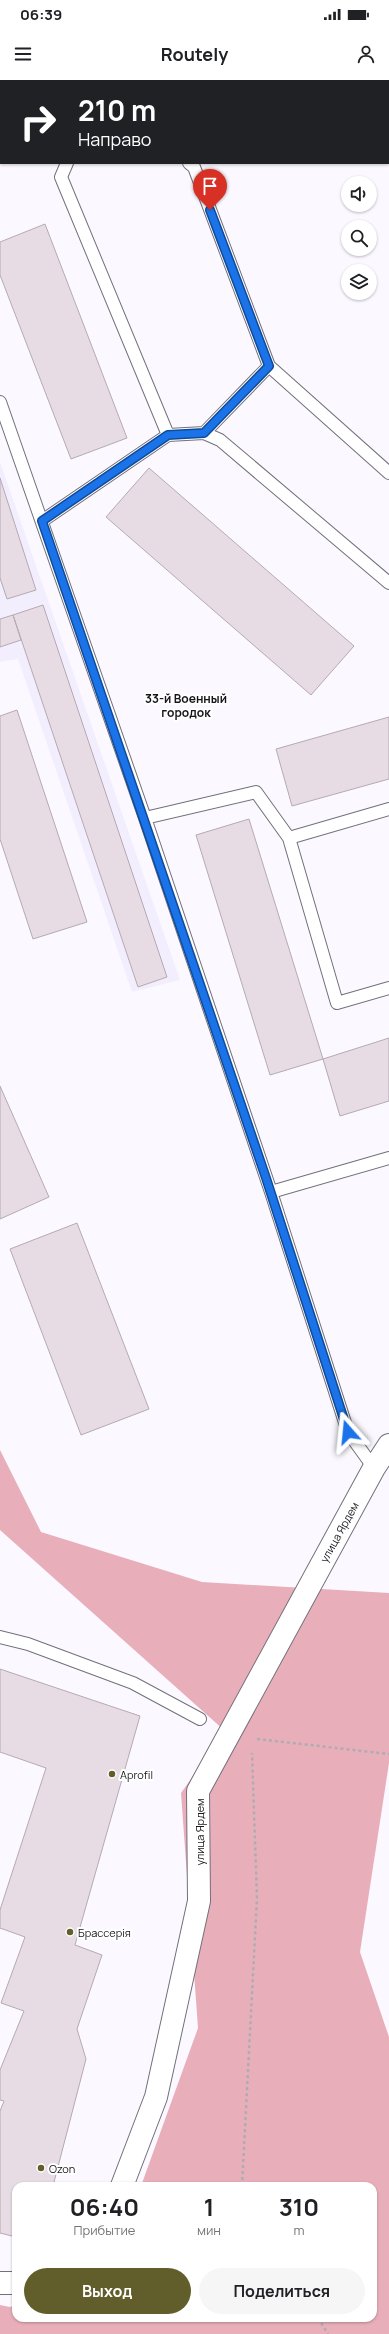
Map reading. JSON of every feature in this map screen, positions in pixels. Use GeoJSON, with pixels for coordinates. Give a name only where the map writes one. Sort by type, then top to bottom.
{"type":"FeatureCollection","features":[{"type":"Feature","properties":{"kind":"street","name":"улица Ярдем"},"geometry":{"type":"LineString","coordinates":[[124,2182],[156,2097],[199,1901],[198,1791],[374,1468],[389,1445]]}},
{"type":"Feature","properties":{"kind":"street"},"geometry":{"type":"LineString","coordinates":[[0,2283],[12,2283]]}},
{"type":"Feature","properties":{"kind":"lane"},"geometry":{"type":"LineString","coordinates":[[67,164],[61,177],[168,435]]}},
{"type":"Feature","properties":{"kind":"lane"},"geometry":{"type":"LineString","coordinates":[[190,164],[194,167],[269,366],[389,473]]}},
{"type":"Feature","properties":{"kind":"lane"},"geometry":{"type":"LineString","coordinates":[[204,433],[269,366]]}},
{"type":"Feature","properties":{"kind":"lane"},"geometry":{"type":"LineString","coordinates":[[0,402],[145,818],[271,1192],[348,1432],[374,1468]]}},
{"type":"Feature","properties":{"kind":"lane"},"geometry":{"type":"LineString","coordinates":[[42,521],[168,435],[204,433],[220,440],[389,583]]}},
{"type":"Feature","properties":{"kind":"lane"},"geometry":{"type":"LineString","coordinates":[[145,818],[256,792],[289,838],[337,1003],[389,988]]}},
{"type":"Feature","properties":{"kind":"lane"},"geometry":{"type":"LineString","coordinates":[[289,838],[389,809]]}},
{"type":"Feature","properties":{"kind":"lane"},"geometry":{"type":"LineString","coordinates":[[271,1192],[389,1158]]}},
{"type":"Feature","properties":{"kind":"lane"},"geometry":{"type":"LineString","coordinates":[[0,1637],[28,1644],[133,1683],[200,1720]]}},
{"type":"Feature","properties":{"kind":"path"},"geometry":{"type":"LineString","coordinates":[[251,1738],[389,1754]]}},
{"type":"Feature","properties":{"kind":"path"},"geometry":{"type":"LineString","coordinates":[[242,2182],[257,1898],[251,1746]]}},
{"type":"Feature","properties":{"kind":"path"},"geometry":{"type":"LineString","coordinates":[[320,2322],[328,2334]]}},
{"type":"Feature","properties":{"kind":"shaded area"},"geometry":{"type":"Polygon","coordinates":[[[0,462],[180,980],[132,992],[18,659],[0,662],[0,462]]]}},
{"type":"Feature","properties":{"kind":"shaded area"},"geometry":{"type":"Polygon","coordinates":[[[0,1450],[41,1532],[202,1582],[389,1593],[389,1763],[360,1952],[389,2037],[389,2334],[0,2334],[0,2305],[12,2306],[12,2322],[377,2322],[377,2182],[142,2182],[198,2028],[181,1793],[225,1731],[0,1530],[0,1450]]]}},
{"type":"Feature","properties":{"kind":"building"},"geometry":{"type":"Polygon","coordinates":[[[45,224],[127,438],[71,459],[0,275],[0,242],[45,224]]]}},
{"type":"Feature","properties":{"kind":"building"},"geometry":{"type":"Polygon","coordinates":[[[149,468],[354,646],[311,695],[106,517],[149,468]]]}},
{"type":"Feature","properties":{"kind":"building"},"geometry":{"type":"Polygon","coordinates":[[[0,478],[36,590],[7,599],[0,578],[0,478]]]}},
{"type":"Feature","properties":{"kind":"building"},"geometry":{"type":"Polygon","coordinates":[[[43,605],[167,977],[138,987],[13,615],[43,605]]]}},
{"type":"Feature","properties":{"kind":"building"},"geometry":{"type":"Polygon","coordinates":[[[13,615],[21,640],[0,647],[0,619],[13,615]]]}},
{"type":"Feature","properties":{"kind":"building"},"geometry":{"type":"Polygon","coordinates":[[[17,710],[87,922],[33,939],[0,839],[0,716],[17,710]]]}},
{"type":"Feature","properties":{"kind":"building"},"geometry":{"type":"Polygon","coordinates":[[[389,717],[389,779],[292,806],[276,749],[389,717]]]}},
{"type":"Feature","properties":{"kind":"building"},"geometry":{"type":"Polygon","coordinates":[[[249,819],[323,1059],[270,1075],[196,835],[249,819]]]}},
{"type":"Feature","properties":{"kind":"building"},"geometry":{"type":"Polygon","coordinates":[[[389,1038],[389,1101],[340,1116],[323,1059],[389,1038]]]}},
{"type":"Feature","properties":{"kind":"building"},"geometry":{"type":"Polygon","coordinates":[[[0,1086],[49,1197],[0,1219],[0,1086]]]}},
{"type":"Feature","properties":{"kind":"building"},"geometry":{"type":"Polygon","coordinates":[[[77,1223],[149,1409],[81,1435],[10,1249],[77,1223]]]}},
{"type":"Feature","properties":{"kind":"building"},"geometry":{"type":"Polygon","coordinates":[[[0,1669],[140,1716],[75,1945],[102,1955],[77,2029],[86,2059],[54,2182],[12,2182],[12,2236],[0,2233],[0,2111],[4,2101],[0,2100],[0,2070],[24,2011],[1,2003],[25,1937],[0,1928],[0,1910],[46,1768],[0,1752],[0,1669]]]}},
{"type":"Feature","properties":{"kind":"place","name":"Aprofil"},"geometry":{"type":"Point","coordinates":[112,1774]}},
{"type":"Feature","properties":{"kind":"place","name":"Брассерiя"},"geometry":{"type":"Point","coordinates":[70,1932]}},
{"type":"Feature","properties":{"kind":"place","name":"Ozon"},"geometry":{"type":"Point","coordinates":[41,2168]}},
{"type":"Feature","properties":{"kind":"district","name":"33-й Военный городок"},"geometry":{"type":"Point","coordinates":[186,705]}},
{"type":"Feature","properties":{"kind":"route"},"geometry":{"type":"LineString","coordinates":[[210,210],[269,366],[204,433],[168,435],[42,521],[145,818],[266,1178],[348,1432]]}}]}
